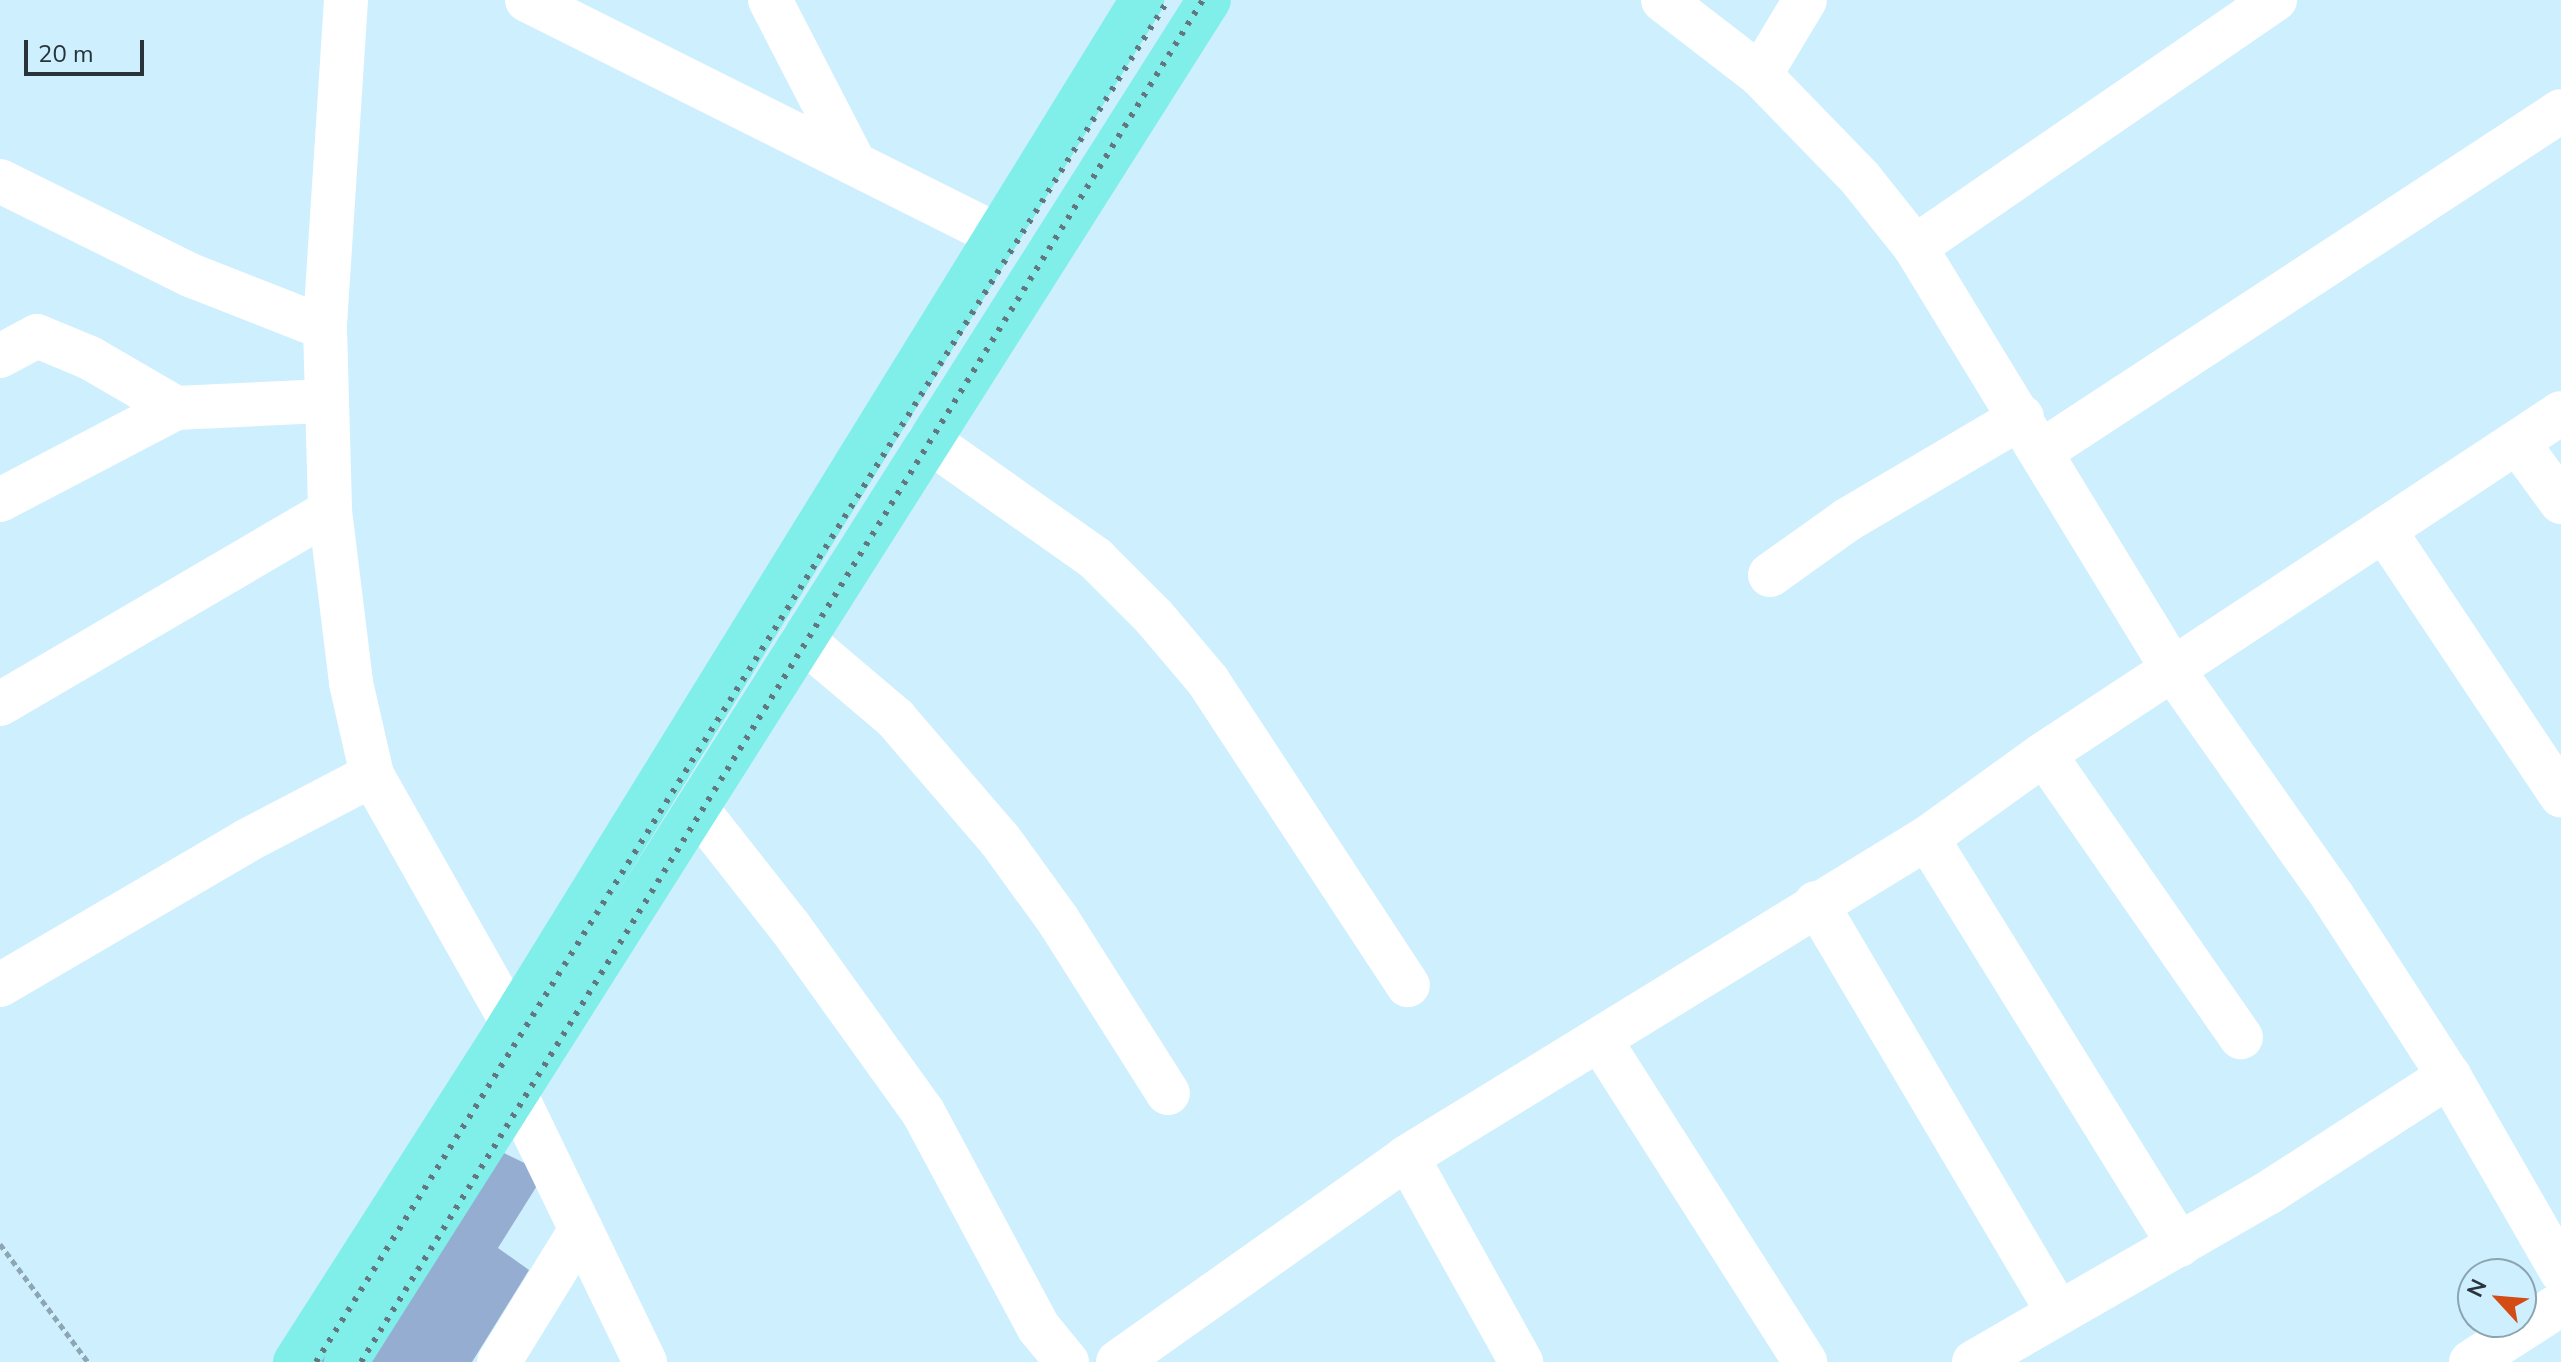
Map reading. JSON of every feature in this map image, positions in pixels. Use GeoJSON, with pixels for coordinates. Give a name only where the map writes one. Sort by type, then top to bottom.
{"type":"FeatureCollection","features":[{"type":"Feature","properties":{"kind":"main road"},"geometry":{"type":"LineString","coordinates":[[295,1362],[512,1022],[1142,0]]}},
{"type":"Feature","properties":{"kind":"main road"},"geometry":{"type":"LineString","coordinates":[[346,1362],[514,1091],[697,809],[1209,0]]}},
{"type":"Feature","properties":{"kind":"street"},"geometry":{"type":"LineString","coordinates":[[346,0],[325,328],[330,511],[351,683],[372,775],[512,1022]]}},
{"type":"Feature","properties":{"kind":"street"},"geometry":{"type":"LineString","coordinates":[[527,0],[997,235]]}},
{"type":"Feature","properties":{"kind":"street"},"geometry":{"type":"LineString","coordinates":[[770,0],[854,163]]}},
{"type":"Feature","properties":{"kind":"street"},"geometry":{"type":"LineString","coordinates":[[1663,0],[1760,75],[1860,178],[1915,247],[2032,434],[2097,551],[2173,670],[2333,897],[2449,1076],[2561,1271]]}},
{"type":"Feature","properties":{"kind":"street"},"geometry":{"type":"LineString","coordinates":[[1760,75],[1805,0]]}},
{"type":"Feature","properties":{"kind":"street"},"geometry":{"type":"LineString","coordinates":[[1915,247],[2275,0]]}},
{"type":"Feature","properties":{"kind":"street"},"geometry":{"type":"LineString","coordinates":[[1770,575],[1847,520],[2032,434],[2561,111]]}},
{"type":"Feature","properties":{"kind":"street"},"geometry":{"type":"LineString","coordinates":[[0,181],[190,275],[325,328]]}},
{"type":"Feature","properties":{"kind":"street"},"geometry":{"type":"LineString","coordinates":[[0,356],[37,336],[90,358],[176,408]]}},
{"type":"Feature","properties":{"kind":"street"},"geometry":{"type":"LineString","coordinates":[[0,500],[176,408],[327,401]]}},
{"type":"Feature","properties":{"kind":"street"},"geometry":{"type":"LineString","coordinates":[[1118,1362],[1407,1157],[1600,1040],[1816,903],[1927,838],[2044,754],[2561,413]]}},
{"type":"Feature","properties":{"kind":"street"},"geometry":{"type":"LineString","coordinates":[[929,441],[1096,559],[1154,617],[1208,681],[1408,985]]}},
{"type":"Feature","properties":{"kind":"street"},"geometry":{"type":"LineString","coordinates":[[2518,443],[2561,502]]}},
{"type":"Feature","properties":{"kind":"street"},"geometry":{"type":"LineString","coordinates":[[0,704],[330,511]]}},
{"type":"Feature","properties":{"kind":"street"},"geometry":{"type":"LineString","coordinates":[[2384,530],[2561,795]]}},
{"type":"Feature","properties":{"kind":"street"},"geometry":{"type":"LineString","coordinates":[[803,640],[895,718],[1000,840],[1168,1093]]}},
{"type":"Feature","properties":{"kind":"street"},"geometry":{"type":"LineString","coordinates":[[2044,754],[2241,1037]]}},
{"type":"Feature","properties":{"kind":"street"},"geometry":{"type":"LineString","coordinates":[[0,985],[246,841],[372,775]]}},
{"type":"Feature","properties":{"kind":"street"},"geometry":{"type":"LineString","coordinates":[[697,809],[790,927],[923,1112],[1039,1328],[1067,1362]]}},
{"type":"Feature","properties":{"kind":"street"},"geometry":{"type":"LineString","coordinates":[[1927,838],[2179,1245]]}},
{"type":"Feature","properties":{"kind":"street"},"geometry":{"type":"LineString","coordinates":[[1816,903],[2058,1313]]}},
{"type":"Feature","properties":{"kind":"street"},"geometry":{"type":"LineString","coordinates":[[1600,1040],[1805,1362]]}},
{"type":"Feature","properties":{"kind":"street"},"geometry":{"type":"LineString","coordinates":[[1974,1362],[2179,1245],[2449,1076]]}},
{"type":"Feature","properties":{"kind":"street"},"geometry":{"type":"LineString","coordinates":[[514,1091],[645,1362]]}},
{"type":"Feature","properties":{"kind":"street"},"geometry":{"type":"LineString","coordinates":[[1407,1157],[1521,1362]]}},
{"type":"Feature","properties":{"kind":"street"},"geometry":{"type":"LineString","coordinates":[[499,1362],[581,1229]]}},
{"type":"Feature","properties":{"kind":"street"},"geometry":{"type":"LineString","coordinates":[[2471,1362],[2561,1304]]}},
{"type":"Feature","properties":{"kind":"path"},"geometry":{"type":"LineString","coordinates":[[0,1244],[88,1362]]}},
{"type":"Feature","properties":{"kind":"building"},"geometry":{"type":"Polygon","coordinates":[[[432,1118],[545,1173],[498,1248],[529,1270],[472,1362],[285,1362],[432,1118]]]}},
{"type":"Feature","properties":{"kind":"railway"},"geometry":{"type":"LineString","coordinates":[[316,1362],[1168,0]]}},
{"type":"Feature","properties":{"kind":"railway"},"geometry":{"type":"LineString","coordinates":[[361,1362],[1203,0]]}}]}
